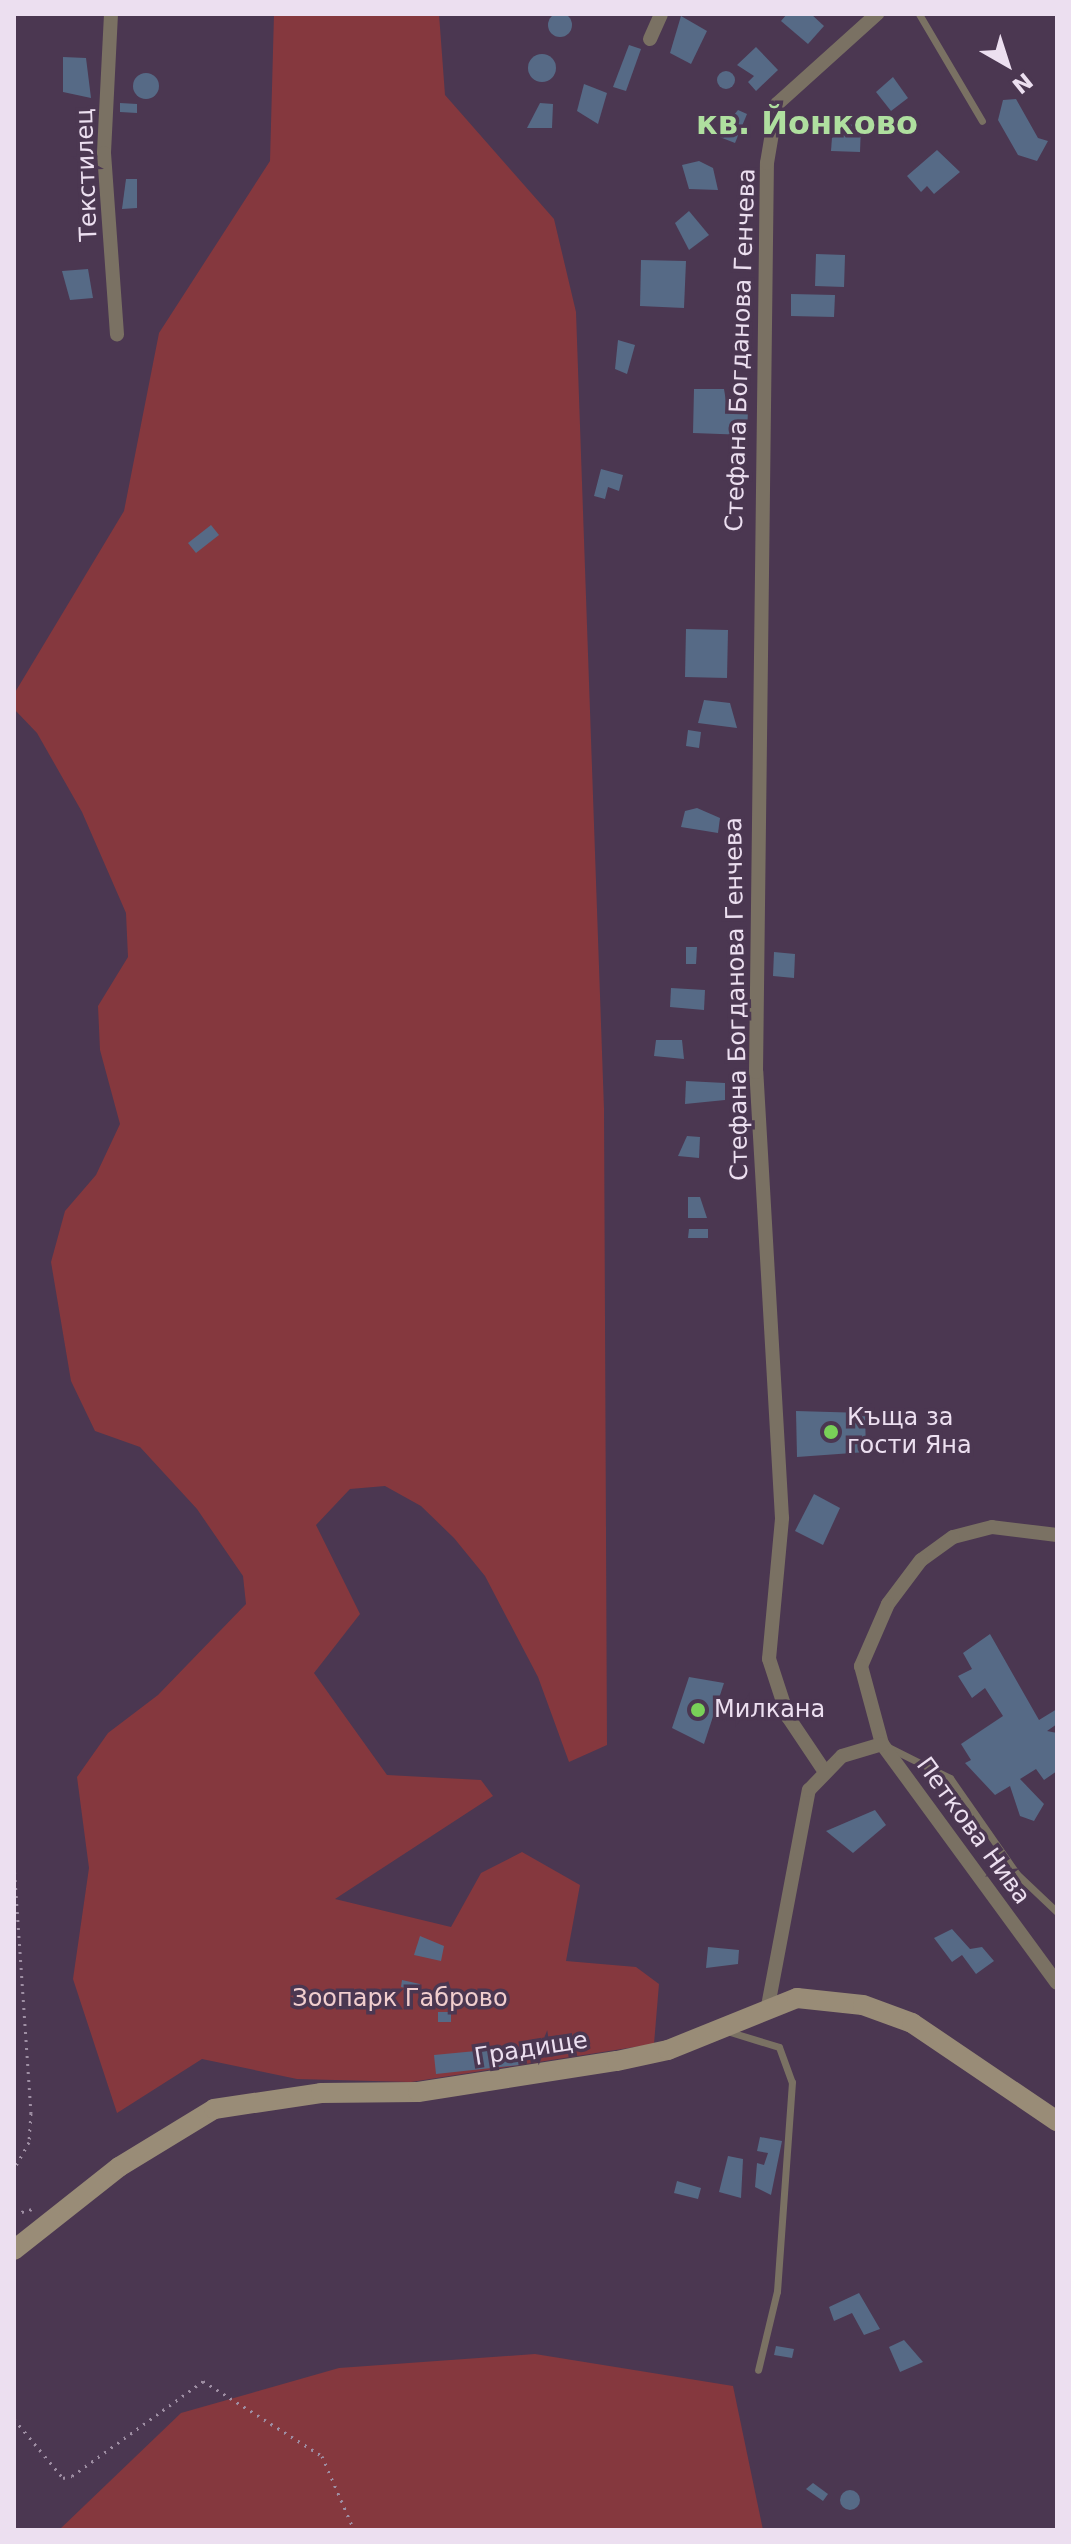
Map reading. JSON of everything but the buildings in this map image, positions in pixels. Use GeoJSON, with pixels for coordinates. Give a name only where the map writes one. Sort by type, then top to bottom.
{"type":"FeatureCollection","features":[{"type":"Feature","properties":{"kind":"street","name":"Текстилец"},"geometry":{"type":"LineString","coordinates":[[111,14],[104,153],[117,335]]}},
{"type":"Feature","properties":{"kind":"street"},"geometry":{"type":"LineString","coordinates":[[650,39],[661,14]]}},
{"type":"Feature","properties":{"kind":"street","name":"Стефана Богданова Генчева"},"geometry":{"type":"LineString","coordinates":[[823,1769],[788,1717],[769,1659],[782,1518],[756,1072],[767,163],[777,104],[877,14]]}},
{"type":"Feature","properties":{"kind":"street"},"geometry":{"type":"LineString","coordinates":[[768,2006],[809,1790],[823,1769],[882,1744],[861,1666],[871,1629],[921,1560],[953,1537],[992,1527],[1057,1535]]}},
{"type":"Feature","properties":{"kind":"street","name":"Петкова Нива"},"geometry":{"type":"LineString","coordinates":[[882,1744],[1057,1983]]}},
{"type":"Feature","properties":{"kind":"street","name":"Градище"},"geometry":{"type":"LineString","coordinates":[[14,2250],[119,2167],[214,2109],[250,2099],[482,2084],[668,2050],[768,2006],[826,1997],[912,2023],[1057,2121]]}},
{"type":"Feature","properties":{"kind":"lane"},"geometry":{"type":"LineString","coordinates":[[919,14],[982,121]]}},
{"type":"Feature","properties":{"kind":"lane"},"geometry":{"type":"LineString","coordinates":[[882,1744],[950,1778],[1017,1874],[1057,1912]]}},
{"type":"Feature","properties":{"kind":"lane"},"geometry":{"type":"LineString","coordinates":[[721,2027],[779,2047],[792,2082],[777,2291],[758,2370]]}},
{"type":"Feature","properties":{"kind":"path"},"geometry":{"type":"LineString","coordinates":[[14,1864],[31,2113],[29,2142],[14,2169]]}},
{"type":"Feature","properties":{"kind":"path"},"geometry":{"type":"LineString","coordinates":[[14,2419],[63,2478],[72,2476],[203,2381],[322,2456],[354,2530]]}},
{"type":"Feature","properties":{"kind":"green space","name":"Зоопарк Габрово"},"geometry":{"type":"Polygon","coordinates":[[[274,14],[439,14],[445,95],[554,219],[576,312],[604,1109],[607,1745],[569,1762],[538,1677],[485,1576],[454,1538],[421,1506],[385,1486],[350,1489],[316,1525],[360,1614],[314,1673],[387,1775],[481,1780],[493,1796],[335,1899],[451,1927],[481,1873],[522,1852],[580,1885],[566,1961],[636,1967],[659,1984],[654,2044],[411,2082],[297,2079],[202,2059],[117,2113],[73,1979],[89,1868],[77,1777],[108,1733],[158,1695],[246,1604],[243,1576],[197,1509],[140,1447],[95,1431],[71,1381],[51,1262],[65,1211],[96,1175],[120,1124],[100,1050],[98,1006],[128,957],[126,913],[82,812],[37,733],[14,709],[14,694],[124,511],[159,333],[270,161],[274,14]]]}},
{"type":"Feature","properties":{"kind":"green space"},"geometry":{"type":"Polygon","coordinates":[[[535,2354],[733,2386],[763,2530],[59,2530],[181,2413],[339,2368],[535,2354]]]}},
{"type":"Feature","properties":{"kind":"place","name":"Къща за гости Яна"},"geometry":{"type":"Point","coordinates":[831,1432]}},
{"type":"Feature","properties":{"kind":"place","name":"Милкана"},"geometry":{"type":"Point","coordinates":[698,1710]}},
{"type":"Feature","properties":{"kind":"district","name":"кв. Йонково"},"geometry":{"type":"Point","coordinates":[807,123]}}]}
